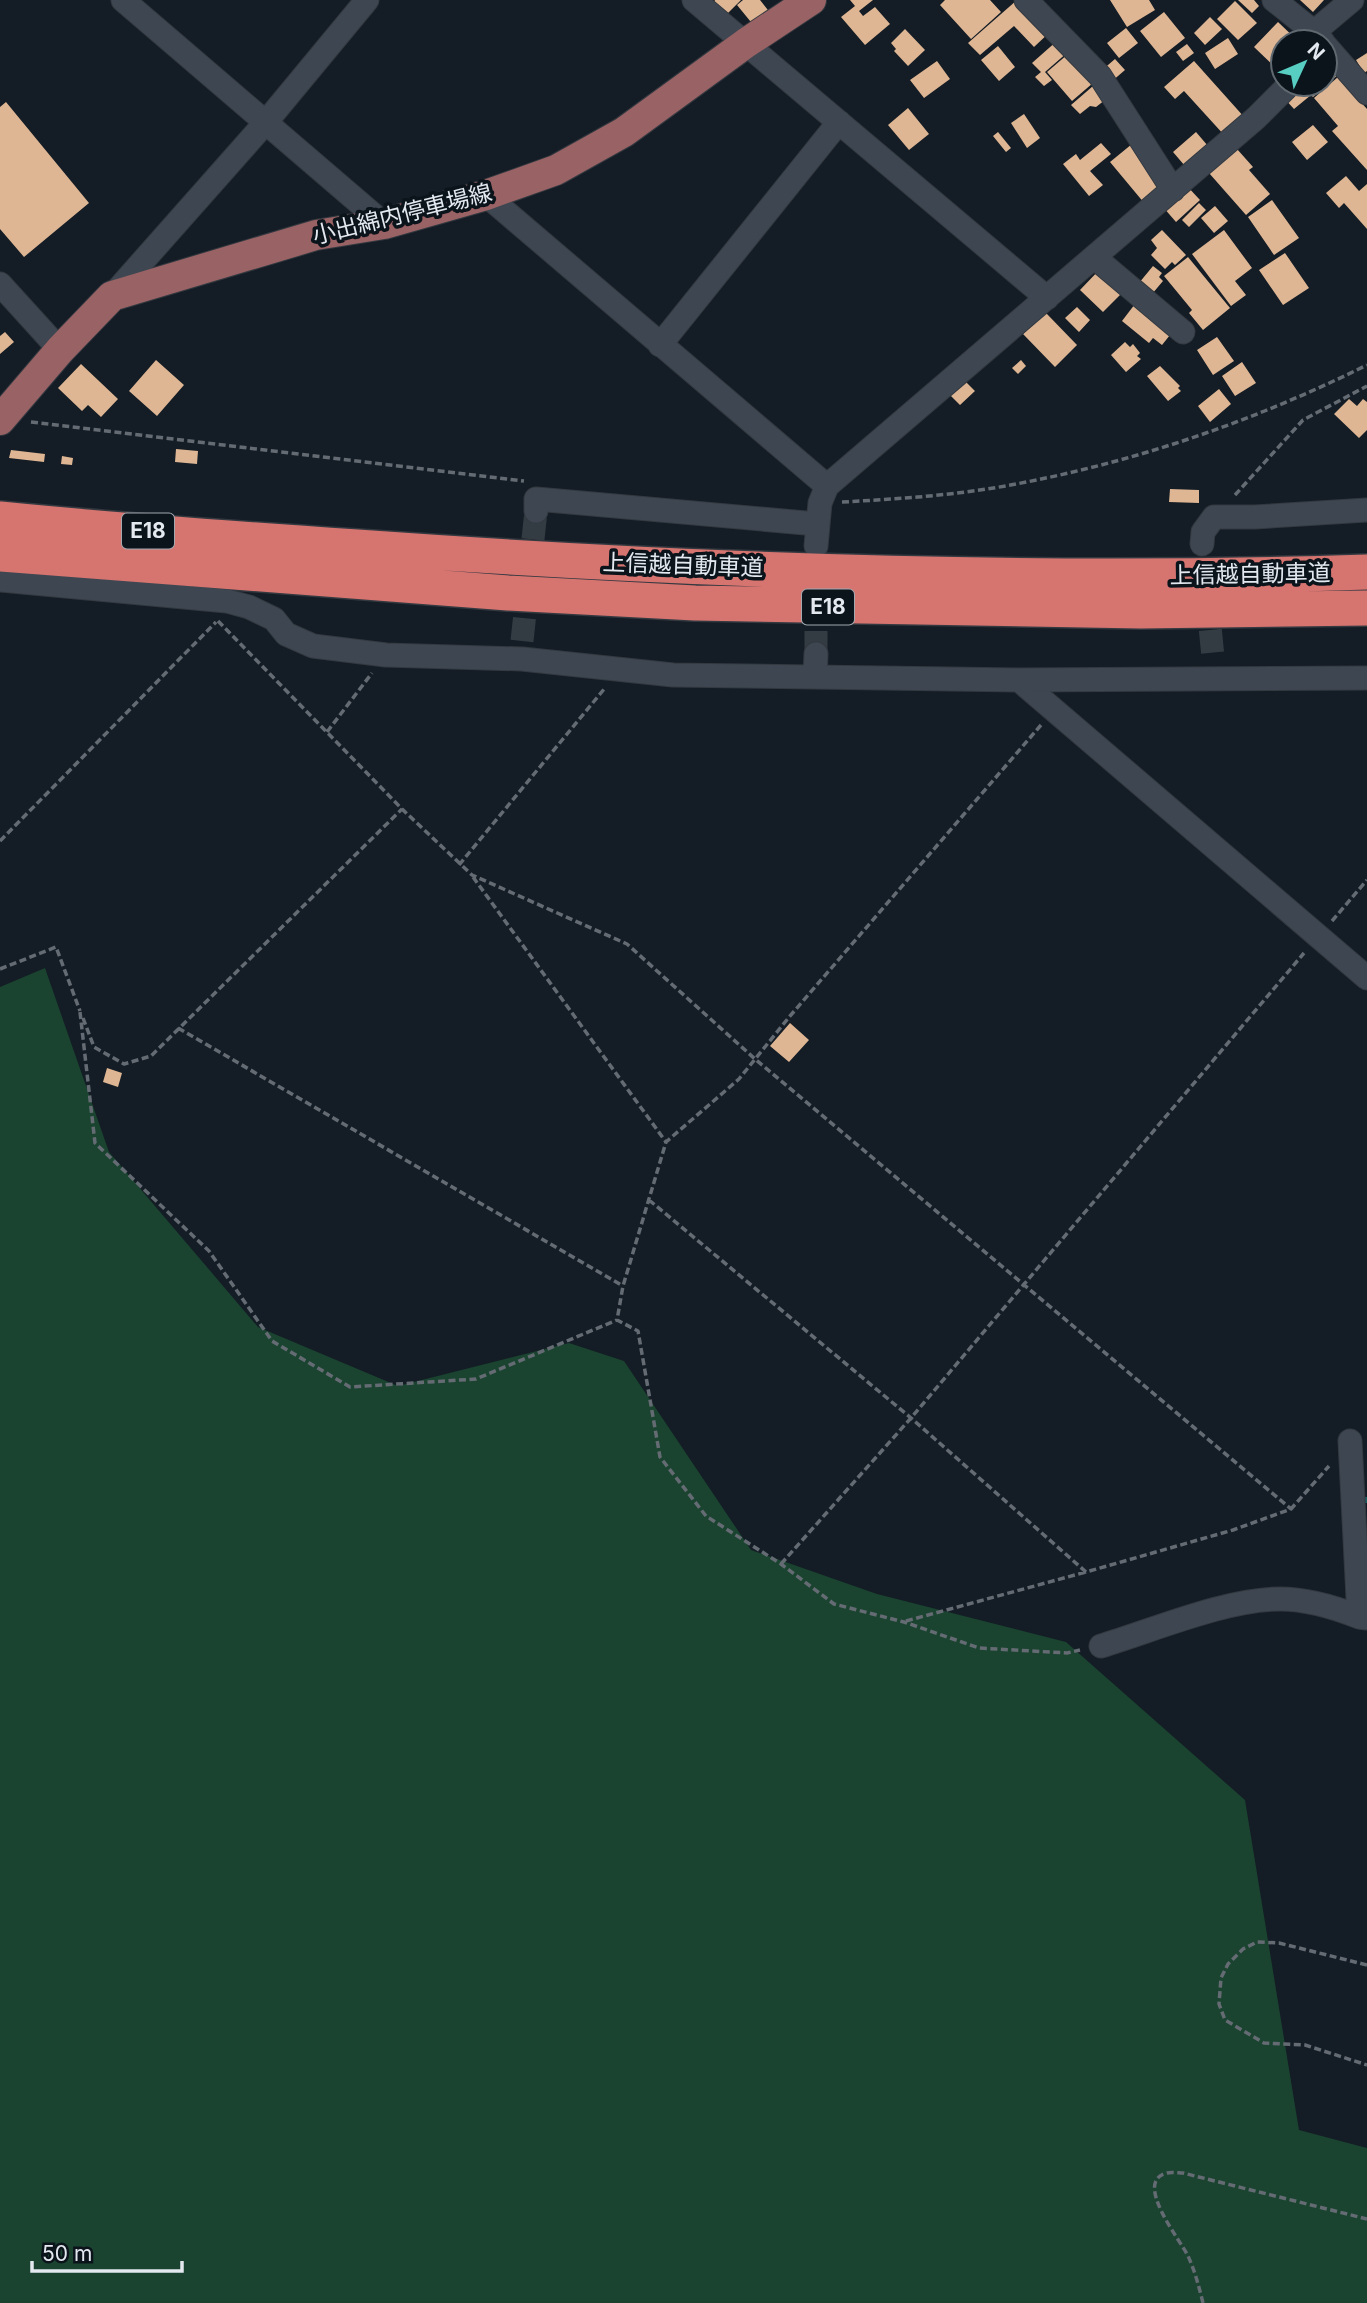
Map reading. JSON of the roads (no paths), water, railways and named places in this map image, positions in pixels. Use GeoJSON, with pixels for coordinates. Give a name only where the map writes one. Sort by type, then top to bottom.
{"type":"FeatureCollection","features":[{"type":"Feature","properties":{"kind":"highway","name":"上信越自動車道"},"geometry":{"type":"LineString","coordinates":[[0,519],[509,558],[836,571],[1141,575],[1367,572]]}},
{"type":"Feature","properties":{"kind":"highway","name":"上信越自動車道"},"geometry":{"type":"LineString","coordinates":[[0,554],[508,593],[790,606],[1141,611],[1367,608]]}},
{"type":"Feature","properties":{"kind":"main road","name":"小出綿内停車場線"},"geometry":{"type":"LineString","coordinates":[[1,419],[60,350],[112,296],[316,235],[384,224],[486,195],[556,170],[624,132],[746,43],[811,0]]}},
{"type":"Feature","properties":{"kind":"street"},"geometry":{"type":"LineString","coordinates":[[123,0],[384,224]]}},
{"type":"Feature","properties":{"kind":"street"},"geometry":{"type":"LineString","coordinates":[[112,296],[266,122],[367,0]]}},
{"type":"Feature","properties":{"kind":"street"},"geometry":{"type":"LineString","coordinates":[[694,0],[1047,298]]}},
{"type":"Feature","properties":{"kind":"street"},"geometry":{"type":"LineString","coordinates":[[1026,0],[1100,76],[1173,190]]}},
{"type":"Feature","properties":{"kind":"street"},"geometry":{"type":"LineString","coordinates":[[1274,0],[1306,28]]}},
{"type":"Feature","properties":{"kind":"street"},"geometry":{"type":"LineString","coordinates":[[1333,28],[1352,0]]}},
{"type":"Feature","properties":{"kind":"street"},"geometry":{"type":"LineString","coordinates":[[1339,61],[1367,93]]}},
{"type":"Feature","properties":{"kind":"street"},"geometry":{"type":"LineString","coordinates":[[536,511],[536,499],[820,515],[1047,298],[1276,98]]}},
{"type":"Feature","properties":{"kind":"street"},"geometry":{"type":"LineString","coordinates":[[660,345],[839,122]]}},
{"type":"Feature","properties":{"kind":"street"},"geometry":{"type":"LineString","coordinates":[[486,195],[660,345],[820,515]]}},
{"type":"Feature","properties":{"kind":"street"},"geometry":{"type":"LineString","coordinates":[[1094,257],[1183,332]]}},
{"type":"Feature","properties":{"kind":"street"},"geometry":{"type":"LineString","coordinates":[[0,285],[60,350]]}},
{"type":"Feature","properties":{"kind":"street"},"geometry":{"type":"LineString","coordinates":[[1202,544],[1203,533],[1214,517],[1367,510]]}},
{"type":"Feature","properties":{"kind":"street"},"geometry":{"type":"LineString","coordinates":[[0,580],[227,601],[249,607],[274,619],[286,634],[313,646],[386,655],[522,650],[619,670],[673,675],[1019,680],[1212,668],[1367,678]]}},
{"type":"Feature","properties":{"kind":"street"},"geometry":{"type":"LineString","coordinates":[[815,677],[816,653]]}},
{"type":"Feature","properties":{"kind":"street"},"geometry":{"type":"LineString","coordinates":[[1019,680],[1367,978]]}},
{"type":"Feature","properties":{"kind":"street"},"geometry":{"type":"LineString","coordinates":[[1101,1646],[1237,1603],[1281,1599],[1330,1605],[1363,1618],[1350,1441]]}},
{"type":"Feature","properties":{"kind":"tunnel"},"geometry":{"type":"LineString","coordinates":[[522,641],[536,511]]}},
{"type":"Feature","properties":{"kind":"tunnel"},"geometry":{"type":"LineString","coordinates":[[816,591],[816,654]]}},
{"type":"Feature","properties":{"kind":"tunnel"},"geometry":{"type":"LineString","coordinates":[[1207,596],[1213,657]]}}]}
